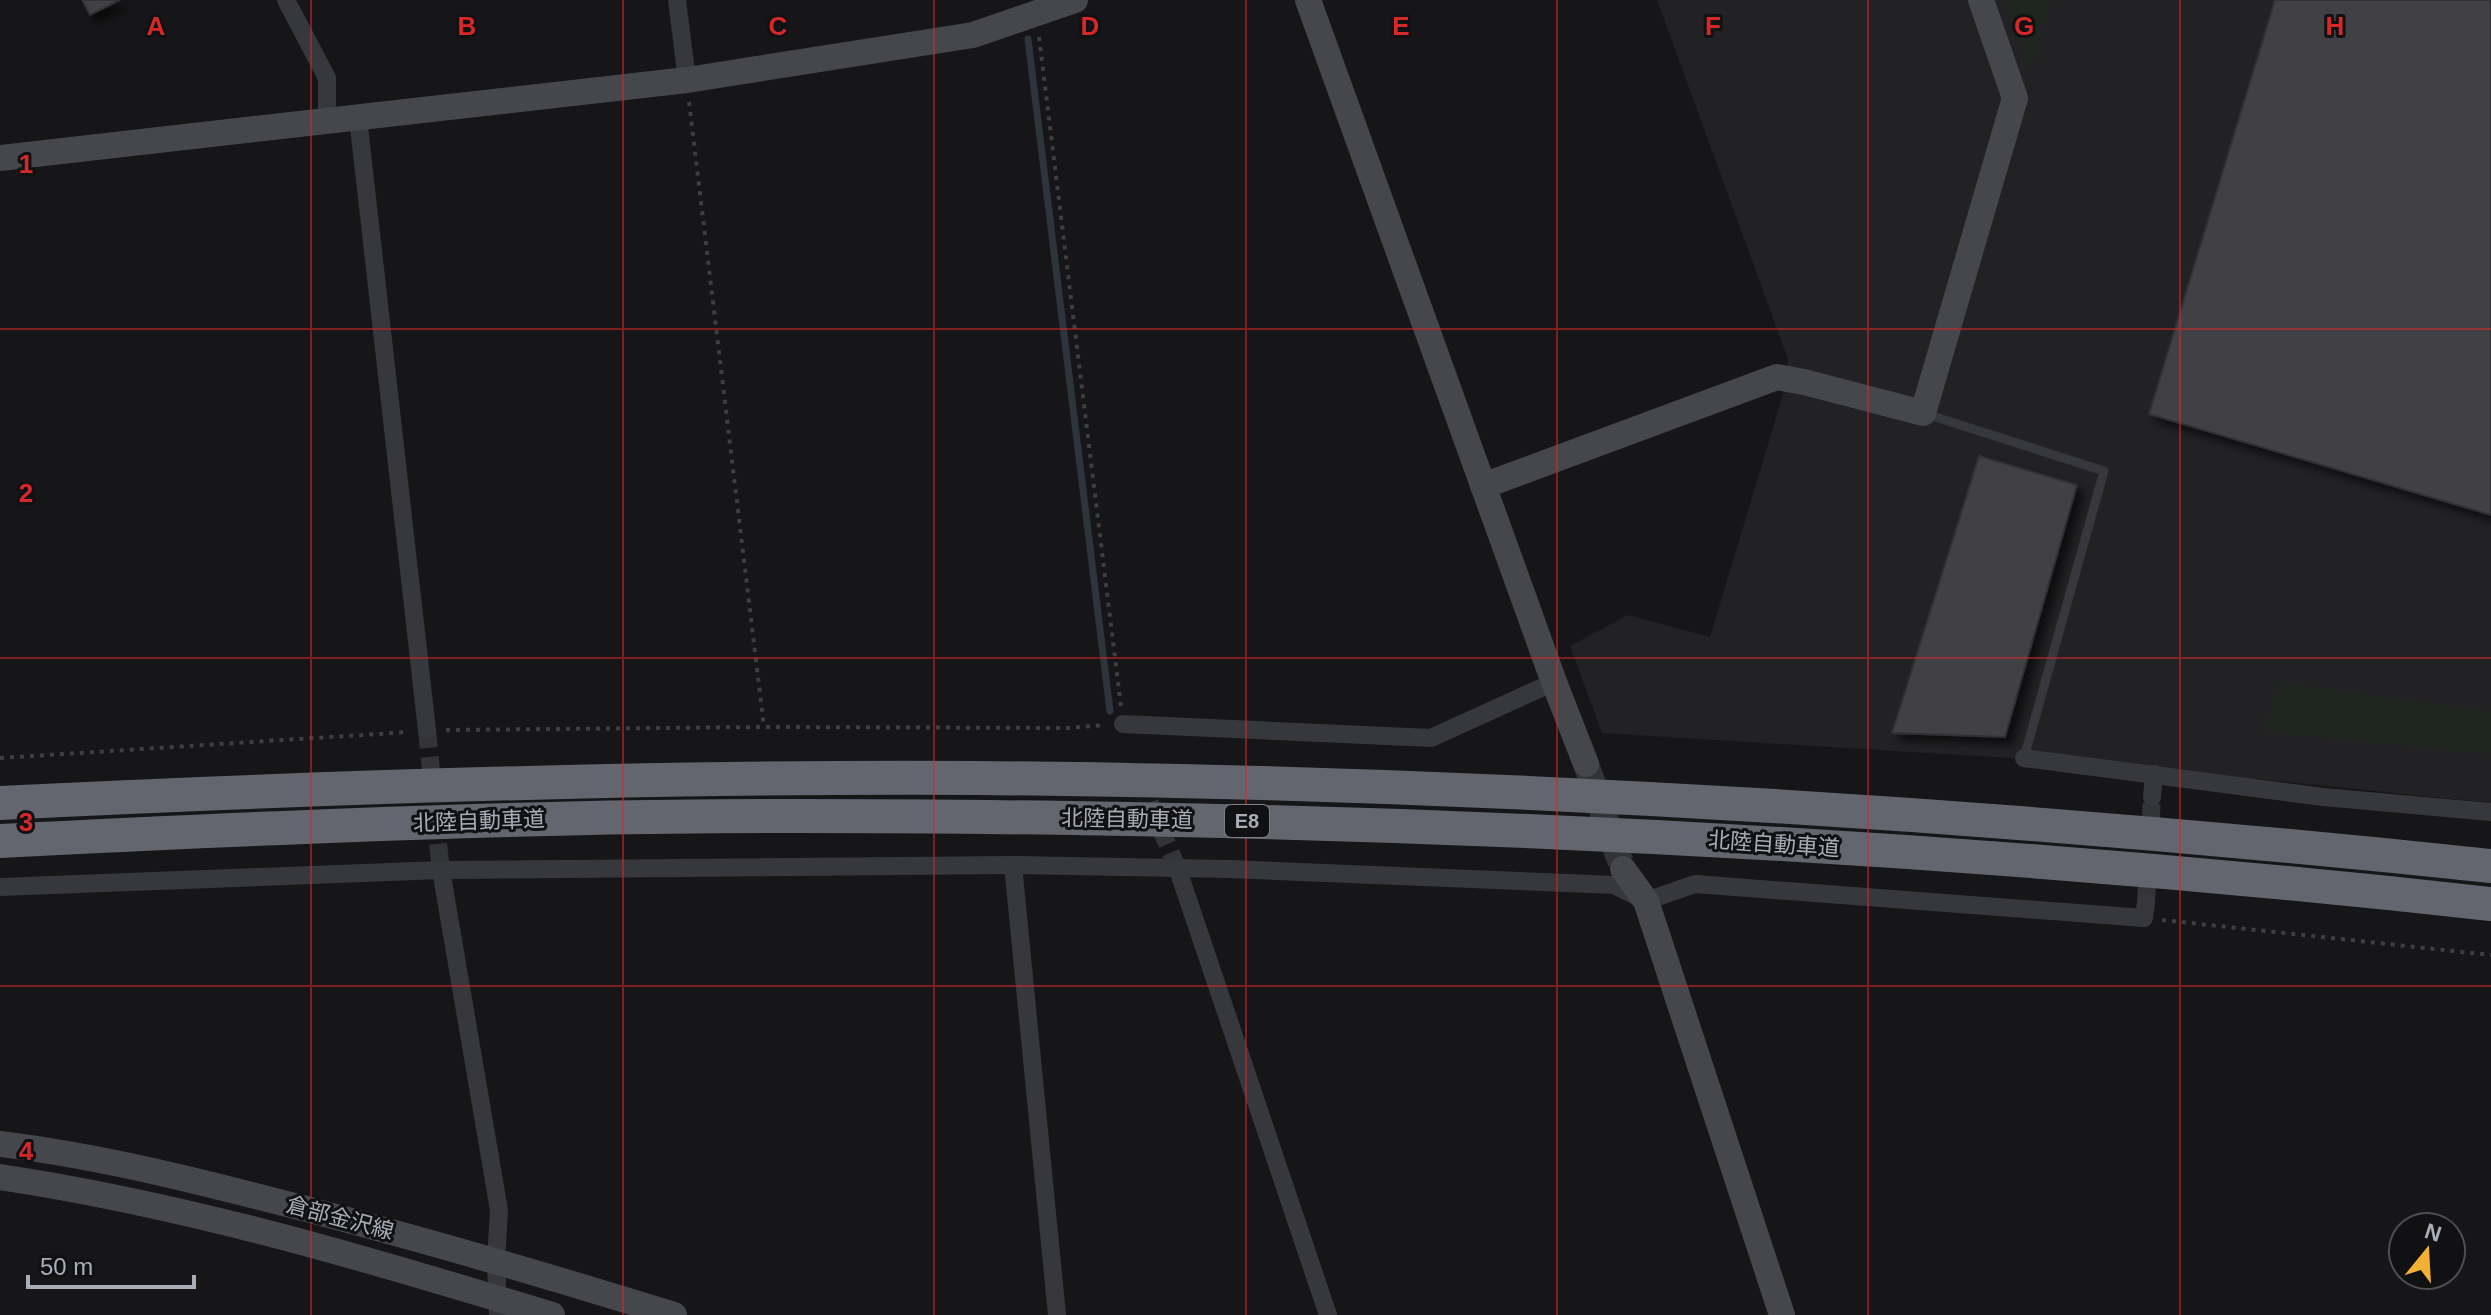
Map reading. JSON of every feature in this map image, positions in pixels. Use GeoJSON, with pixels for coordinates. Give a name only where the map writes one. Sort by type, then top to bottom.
{"type":"FeatureCollection","features":[{"type":"Feature","properties":{"kind":"highway","name":"北陸自動車道"},"geometry":{"type":"LineString","coordinates":[[0,803],[249,791],[584,781],[977,778],[1332,785],[1665,798],[1987,820],[2311,847],[2491,866]]}},
{"type":"Feature","properties":{"kind":"highway","name":"北陸自動車道"},"geometry":{"type":"LineString","coordinates":[[0,841],[248,828],[594,818],[955,816],[1329,823],[1656,837],[1981,857],[2313,884],[2491,904]]}},
{"type":"Feature","properties":{"kind":"street"},"geometry":{"type":"LineString","coordinates":[[286,0],[327,78],[327,122]]}},
{"type":"Feature","properties":{"kind":"street"},"geometry":{"type":"LineString","coordinates":[[677,0],[687,80]]}},
{"type":"Feature","properties":{"kind":"street"},"geometry":{"type":"LineString","coordinates":[[0,158],[687,80],[973,35],[1075,0]]}},
{"type":"Feature","properties":{"kind":"street"},"geometry":{"type":"LineString","coordinates":[[1308,0],[1586,764]]}},
{"type":"Feature","properties":{"kind":"street"},"geometry":{"type":"LineString","coordinates":[[1483,486],[1777,377],[1923,413],[2015,98],[1981,0]]}},
{"type":"Feature","properties":{"kind":"street"},"geometry":{"type":"LineString","coordinates":[[358,118],[427,730]]}},
{"type":"Feature","properties":{"kind":"street"},"geometry":{"type":"LineString","coordinates":[[1123,724],[1431,738],[1554,682]]}},
{"type":"Feature","properties":{"kind":"street"},"geometry":{"type":"LineString","coordinates":[[2024,758],[2323,797],[2491,812]]}},
{"type":"Feature","properties":{"kind":"street"},"geometry":{"type":"LineString","coordinates":[[2152,797],[2154,774]]}},
{"type":"Feature","properties":{"kind":"street"},"geometry":{"type":"LineString","coordinates":[[1013,865],[1057,1315]]}},
{"type":"Feature","properties":{"kind":"street"},"geometry":{"type":"LineString","coordinates":[[0,887],[441,870],[1013,865],[1177,867],[1614,885],[1646,901],[1695,884],[2145,910]]}},
{"type":"Feature","properties":{"kind":"street"},"geometry":{"type":"LineString","coordinates":[[1177,867],[1328,1315]]}},
{"type":"Feature","properties":{"kind":"street"},"geometry":{"type":"LineString","coordinates":[[1623,869],[1646,901],[1782,1315]]}},
{"type":"Feature","properties":{"kind":"street"},"geometry":{"type":"LineString","coordinates":[[441,870],[499,1210],[497,1306]]}},
{"type":"Feature","properties":{"kind":"street","name":"倉部金沢線"},"geometry":{"type":"LineString","coordinates":[[0,1144],[68,1152],[223,1188],[496,1260],[674,1315]]}},
{"type":"Feature","properties":{"kind":"street","name":"倉部金沢線"},"geometry":{"type":"LineString","coordinates":[[0,1177],[61,1186],[245,1225],[497,1306],[552,1315]]}},
{"type":"Feature","properties":{"kind":"lane"},"geometry":{"type":"LineString","coordinates":[[1923,413],[2104,471],[2024,758]]}},
{"type":"Feature","properties":{"kind":"path"},"geometry":{"type":"LineString","coordinates":[[0,758],[427,730],[1068,728],[1123,724],[1036,13]]}},
{"type":"Feature","properties":{"kind":"path"},"geometry":{"type":"LineString","coordinates":[[687,80],[764,727]]}},
{"type":"Feature","properties":{"kind":"path"},"geometry":{"type":"LineString","coordinates":[[2145,910],[2491,955]]}},
{"type":"Feature","properties":{"kind":"shaded area"},"geometry":{"type":"Polygon","coordinates":[[[1657,0],[2491,0],[2491,803],[2037,756],[2011,758],[1602,733],[1570,646],[1628,615],[1710,637],[1784,391],[1788,359],[1657,0]]]}},
{"type":"Feature","properties":{"kind":"shaded area"},"geometry":{"type":"Polygon","coordinates":[[[2004,0],[2051,0],[2030,72],[2004,0]]]}},
{"type":"Feature","properties":{"kind":"shaded area"},"geometry":{"type":"Polygon","coordinates":[[[2278,683],[2491,711],[2491,754],[2265,732],[2278,683]]]}},
{"type":"Feature","properties":{"kind":"building"},"geometry":{"type":"Polygon","coordinates":[[[82,0],[120,0],[90,15],[82,0]]]}},
{"type":"Feature","properties":{"kind":"building"},"geometry":{"type":"Polygon","coordinates":[[[2275,0],[2491,0],[2491,515],[2149,414],[2275,0]]]}},
{"type":"Feature","properties":{"kind":"building"},"geometry":{"type":"Polygon","coordinates":[[[1979,456],[2077,485],[2005,737],[1892,733],[1979,456]]]}},
{"type":"Feature","properties":{"kind":"waterway"},"geometry":{"type":"LineString","coordinates":[[1028,39],[1110,711]]}},
{"type":"Feature","properties":{"kind":"tunnel"},"geometry":{"type":"LineString","coordinates":[[427,730],[433,791]]}},
{"type":"Feature","properties":{"kind":"tunnel"},"geometry":{"type":"LineString","coordinates":[[1586,764],[1623,869]]}},
{"type":"Feature","properties":{"kind":"tunnel"},"geometry":{"type":"LineString","coordinates":[[1139,778],[1177,867]]}},
{"type":"Feature","properties":{"kind":"tunnel"},"geometry":{"type":"LineString","coordinates":[[2146,902],[2152,797]]}},
{"type":"Feature","properties":{"kind":"tunnel"},"geometry":{"type":"LineString","coordinates":[[435,817],[441,870]]}}]}
